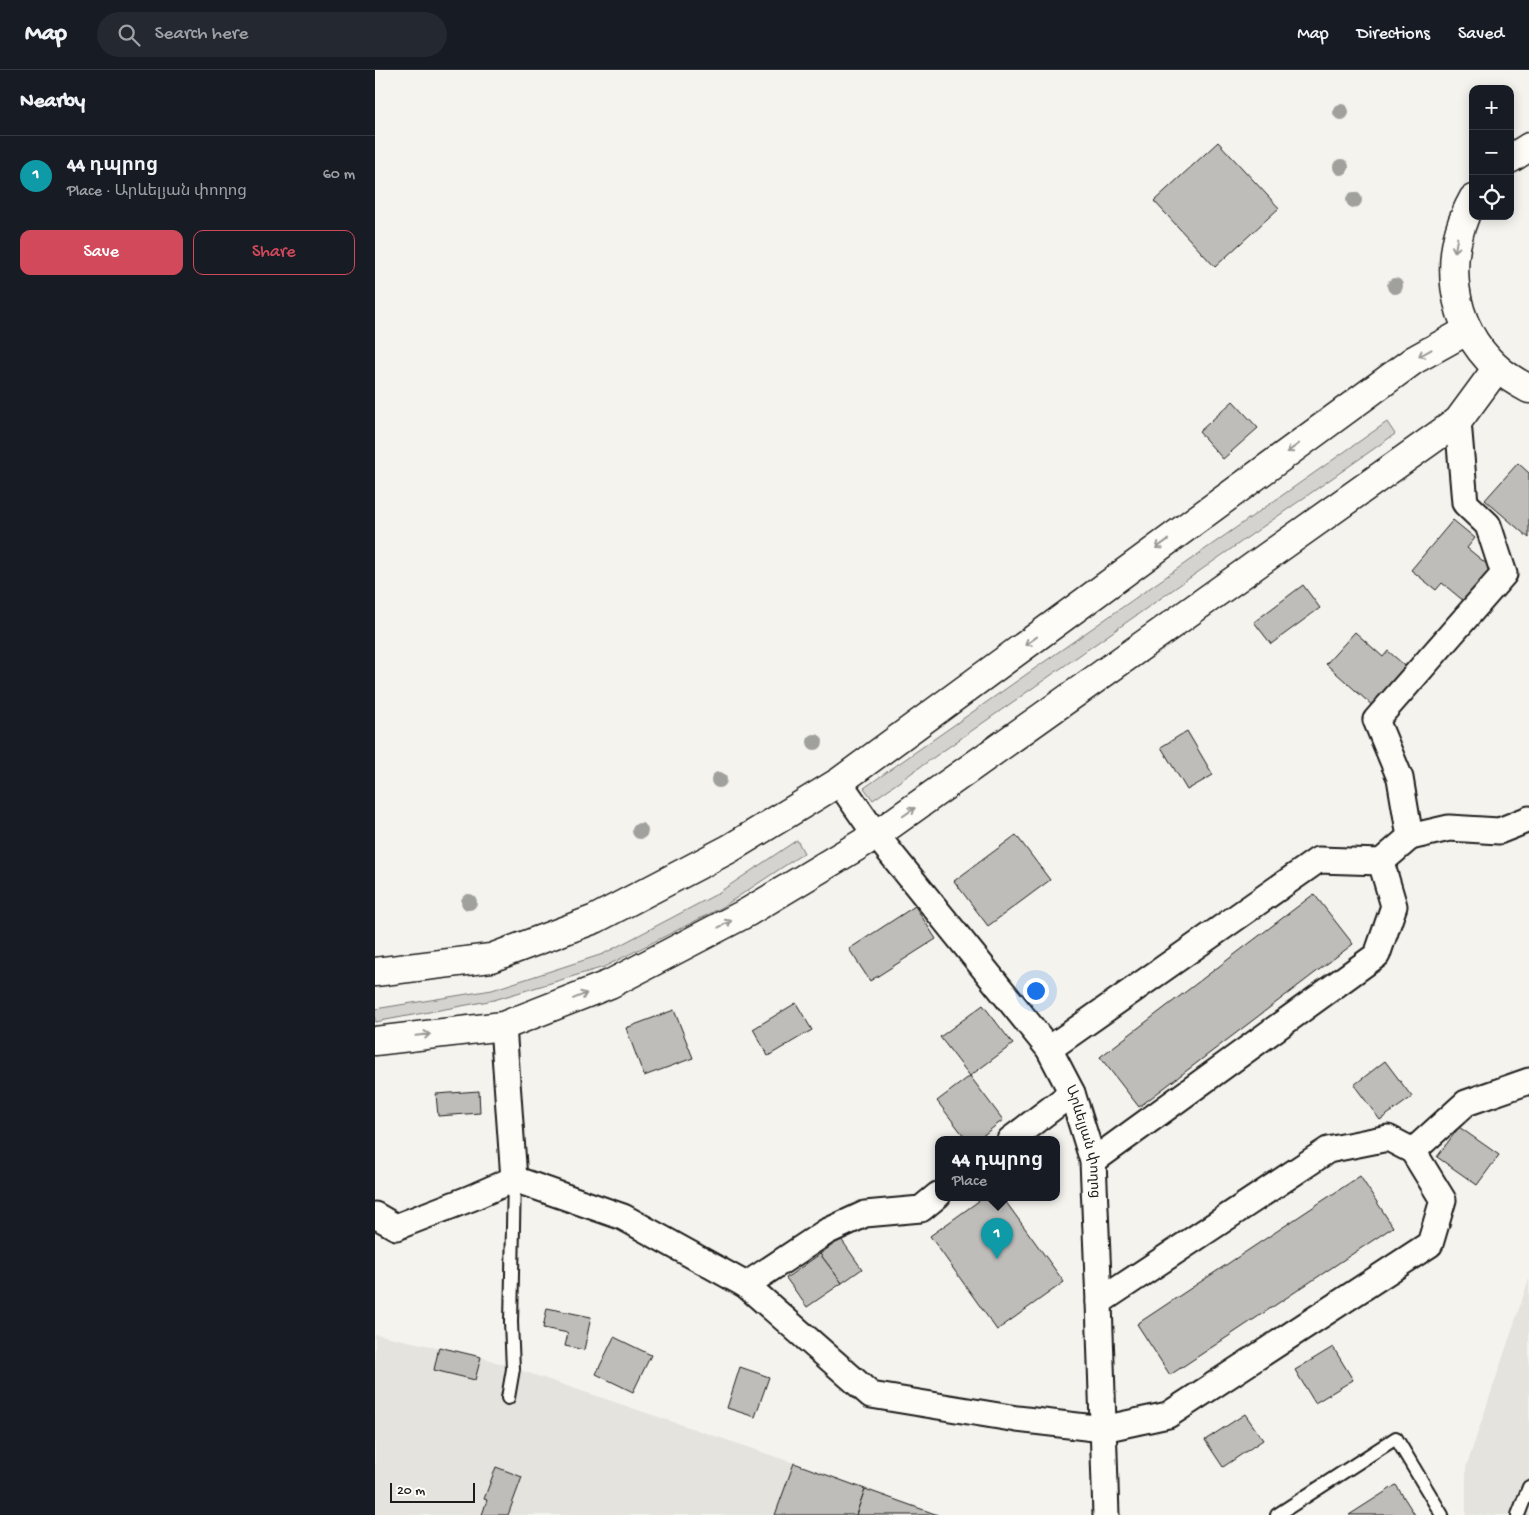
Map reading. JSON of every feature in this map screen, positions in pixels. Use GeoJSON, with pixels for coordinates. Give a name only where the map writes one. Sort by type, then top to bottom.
{"type":"FeatureCollection","features":[{"type":"Feature","properties":{"kind":"main road"},"geometry":{"type":"LineString","coordinates":[[1514,156],[1529,147]]}},
{"type":"Feature","properties":{"kind":"main road"},"geometry":{"type":"LineString","coordinates":[[1469,208],[1460,225],[1453,260],[1456,296],[1461,313],[1468,330],[1481,350],[1497,368],[1514,381],[1529,389]]}},
{"type":"Feature","properties":{"kind":"main road"},"geometry":{"type":"LineString","coordinates":[[375,972],[491,958],[595,919],[729,849],[839,782],[1414,360],[1468,330]]}},
{"type":"Feature","properties":{"kind":"main road"},"geometry":{"type":"LineString","coordinates":[[375,1040],[503,1026],[610,984],[748,912],[876,835],[1458,421],[1497,368]]}},
{"type":"Feature","properties":{"kind":"street"},"geometry":{"type":"LineString","coordinates":[[1410,837],[1400,778],[1376,720],[1504,574],[1489,525],[1465,503],[1458,421]]}},
{"type":"Feature","properties":{"kind":"street","name":"Արևելյան փողոց"},"geometry":{"type":"LineString","coordinates":[[839,782],[876,835],[1049,1049],[1072,1093],[1093,1161],[1106,1515]]}},
{"type":"Feature","properties":{"kind":"street"},"geometry":{"type":"LineString","coordinates":[[1049,1049],[1318,860],[1381,862],[1410,837],[1449,828],[1499,831],[1529,819]]}},
{"type":"Feature","properties":{"kind":"street"},"geometry":{"type":"LineString","coordinates":[[1093,1161],[1377,955],[1394,906],[1381,862]]}},
{"type":"Feature","properties":{"kind":"street"},"geometry":{"type":"LineString","coordinates":[[503,1026],[514,1179]]}},
{"type":"Feature","properties":{"kind":"street"},"geometry":{"type":"LineString","coordinates":[[1413,1151],[1466,1103],[1529,1081]]}},
{"type":"Feature","properties":{"kind":"street"},"geometry":{"type":"LineString","coordinates":[[1015,1136],[1072,1093]]}},
{"type":"Feature","properties":{"kind":"street"},"geometry":{"type":"LineString","coordinates":[[382,1225],[471,1198],[514,1179],[623,1217],[746,1284],[871,1395],[1017,1419],[1103,1429],[1168,1415],[1430,1244],[1443,1200],[1413,1151],[1388,1138],[1328,1150],[1099,1302]]}},
{"type":"Feature","properties":{"kind":"street"},"geometry":{"type":"LineString","coordinates":[[746,1284],[826,1232],[865,1214],[921,1209],[935,1197]]}},
{"type":"Feature","properties":{"kind":"lane"},"geometry":{"type":"LineString","coordinates":[[508,1398],[513,1369],[511,1322],[514,1179]]}},
{"type":"Feature","properties":{"kind":"lane"},"geometry":{"type":"LineString","coordinates":[[1277,1515],[1396,1438],[1442,1515]]}},
{"type":"Feature","properties":{"kind":"lane"},"geometry":{"type":"LineString","coordinates":[[1518,1515],[1529,1487]]}},
{"type":"Feature","properties":{"kind":"shaded area"},"geometry":{"type":"Polygon","coordinates":[[[1387,422],[1395,434],[873,800],[864,788],[1387,422]]]}},
{"type":"Feature","properties":{"kind":"shaded area"},"geometry":{"type":"Polygon","coordinates":[[[797,840],[804,853],[721,908],[604,967],[494,1000],[375,1022],[375,1009],[492,990],[603,954],[715,895],[797,840]]]}},
{"type":"Feature","properties":{"kind":"shaded area"},"geometry":{"type":"Polygon","coordinates":[[[1529,1279],[1529,1515],[1466,1515],[1466,1468],[1529,1279]]]}},
{"type":"Feature","properties":{"kind":"shaded area"},"geometry":{"type":"Polygon","coordinates":[[[375,1334],[481,1357],[794,1463],[939,1515],[375,1515],[375,1334]]]}},
{"type":"Feature","properties":{"kind":"building"},"geometry":{"type":"Polygon","coordinates":[[[1218,142],[1279,208],[1215,267],[1154,201],[1218,142]]]}},
{"type":"Feature","properties":{"kind":"building"},"geometry":{"type":"Polygon","coordinates":[[[1233,401],[1258,428],[1223,459],[1199,432],[1233,401]]]}},
{"type":"Feature","properties":{"kind":"building"},"geometry":{"type":"Polygon","coordinates":[[[1518,463],[1529,473],[1529,538],[1485,500],[1518,463]]]}},
{"type":"Feature","properties":{"kind":"building"},"geometry":{"type":"Polygon","coordinates":[[[1453,520],[1475,538],[1467,548],[1493,569],[1465,602],[1442,583],[1436,590],[1411,570],[1453,520]]]}},
{"type":"Feature","properties":{"kind":"building"},"geometry":{"type":"Polygon","coordinates":[[[1303,585],[1320,608],[1271,644],[1254,622],[1303,585]]]}},
{"type":"Feature","properties":{"kind":"building"},"geometry":{"type":"Polygon","coordinates":[[[1355,632],[1383,657],[1388,651],[1410,670],[1375,708],[1326,664],[1355,632]]]}},
{"type":"Feature","properties":{"kind":"building"},"geometry":{"type":"Polygon","coordinates":[[[1187,731],[1213,775],[1187,790],[1161,747],[1187,731]]]}},
{"type":"Feature","properties":{"kind":"building"},"geometry":{"type":"Polygon","coordinates":[[[1016,835],[1050,880],[988,926],[954,881],[1016,835]]]}},
{"type":"Feature","properties":{"kind":"building"},"geometry":{"type":"Polygon","coordinates":[[[1314,894],[1353,944],[1139,1107],[1100,1057],[1314,894]]]}},
{"type":"Feature","properties":{"kind":"building"},"geometry":{"type":"Polygon","coordinates":[[[915,906],[936,939],[870,981],[849,949],[915,906]]]}},
{"type":"Feature","properties":{"kind":"building"},"geometry":{"type":"Polygon","coordinates":[[[796,1003],[812,1030],[768,1056],[753,1029],[796,1003]]]}},
{"type":"Feature","properties":{"kind":"building"},"geometry":{"type":"Polygon","coordinates":[[[983,1005],[1013,1044],[970,1076],[940,1037],[983,1005]]]}},
{"type":"Feature","properties":{"kind":"building"},"geometry":{"type":"Polygon","coordinates":[[[674,1010],[693,1058],[644,1076],[626,1028],[674,1010]]]}},
{"type":"Feature","properties":{"kind":"building"},"geometry":{"type":"Polygon","coordinates":[[[1385,1061],[1412,1097],[1380,1120],[1354,1085],[1385,1061]]]}},
{"type":"Feature","properties":{"kind":"building"},"geometry":{"type":"Polygon","coordinates":[[[970,1076],[1003,1120],[982,1136],[964,1136],[937,1101],[970,1076]]]}},
{"type":"Feature","properties":{"kind":"building"},"geometry":{"type":"Polygon","coordinates":[[[479,1091],[480,1113],[438,1116],[436,1094],[479,1091]]]}},
{"type":"Feature","properties":{"kind":"building"},"geometry":{"type":"Polygon","coordinates":[[[1459,1127],[1499,1155],[1477,1185],[1437,1157],[1459,1127]]]}},
{"type":"Feature","properties":{"kind":"building"},"geometry":{"type":"Polygon","coordinates":[[[1360,1176],[1393,1227],[1170,1375],[1137,1324],[1360,1176]]]}},
{"type":"Feature","properties":{"kind":"building"},"geometry":{"type":"Polygon","coordinates":[[[979,1201],[1005,1201],[1064,1282],[997,1330],[930,1236],[979,1201]]]}},
{"type":"Feature","properties":{"kind":"building"},"geometry":{"type":"Polygon","coordinates":[[[841,1239],[862,1269],[842,1283],[820,1254],[841,1239]]]}},
{"type":"Feature","properties":{"kind":"building"},"geometry":{"type":"Polygon","coordinates":[[[820,1254],[842,1283],[807,1307],[786,1278],[820,1254]]]}},
{"type":"Feature","properties":{"kind":"building"},"geometry":{"type":"Polygon","coordinates":[[[547,1308],[591,1317],[584,1350],[565,1346],[568,1333],[543,1328],[547,1308]]]}},
{"type":"Feature","properties":{"kind":"building"},"geometry":{"type":"Polygon","coordinates":[[[614,1337],[651,1355],[633,1392],[596,1374],[614,1337]]]}},
{"type":"Feature","properties":{"kind":"building"},"geometry":{"type":"Polygon","coordinates":[[[439,1347],[481,1357],[475,1380],[434,1370],[439,1347]]]}},
{"type":"Feature","properties":{"kind":"building"},"geometry":{"type":"Polygon","coordinates":[[[1333,1347],[1353,1380],[1315,1403],[1295,1370],[1333,1347]]]}},
{"type":"Feature","properties":{"kind":"building"},"geometry":{"type":"Polygon","coordinates":[[[740,1367],[769,1377],[755,1417],[727,1408],[740,1367]]]}},
{"type":"Feature","properties":{"kind":"building"},"geometry":{"type":"Polygon","coordinates":[[[1245,1414],[1263,1440],[1223,1467],[1205,1440],[1245,1414]]]}},
{"type":"Feature","properties":{"kind":"building"},"geometry":{"type":"Polygon","coordinates":[[[794,1463],[865,1489],[856,1515],[775,1515],[794,1463]]]}},
{"type":"Feature","properties":{"kind":"building"},"geometry":{"type":"Polygon","coordinates":[[[496,1467],[522,1477],[508,1515],[482,1515],[487,1500],[484,1499],[496,1467]]]}},
{"type":"Feature","properties":{"kind":"building"},"geometry":{"type":"Polygon","coordinates":[[[1396,1485],[1415,1515],[1349,1515],[1396,1485]]]}},
{"type":"Feature","properties":{"kind":"building"},"geometry":{"type":"Polygon","coordinates":[[[865,1489],[938,1515],[856,1515],[865,1489]]]}},
{"type":"Feature","properties":{"kind":"place","name":"44 դպրոց"},"geometry":{"type":"Point","coordinates":[997,1259]}}]}
